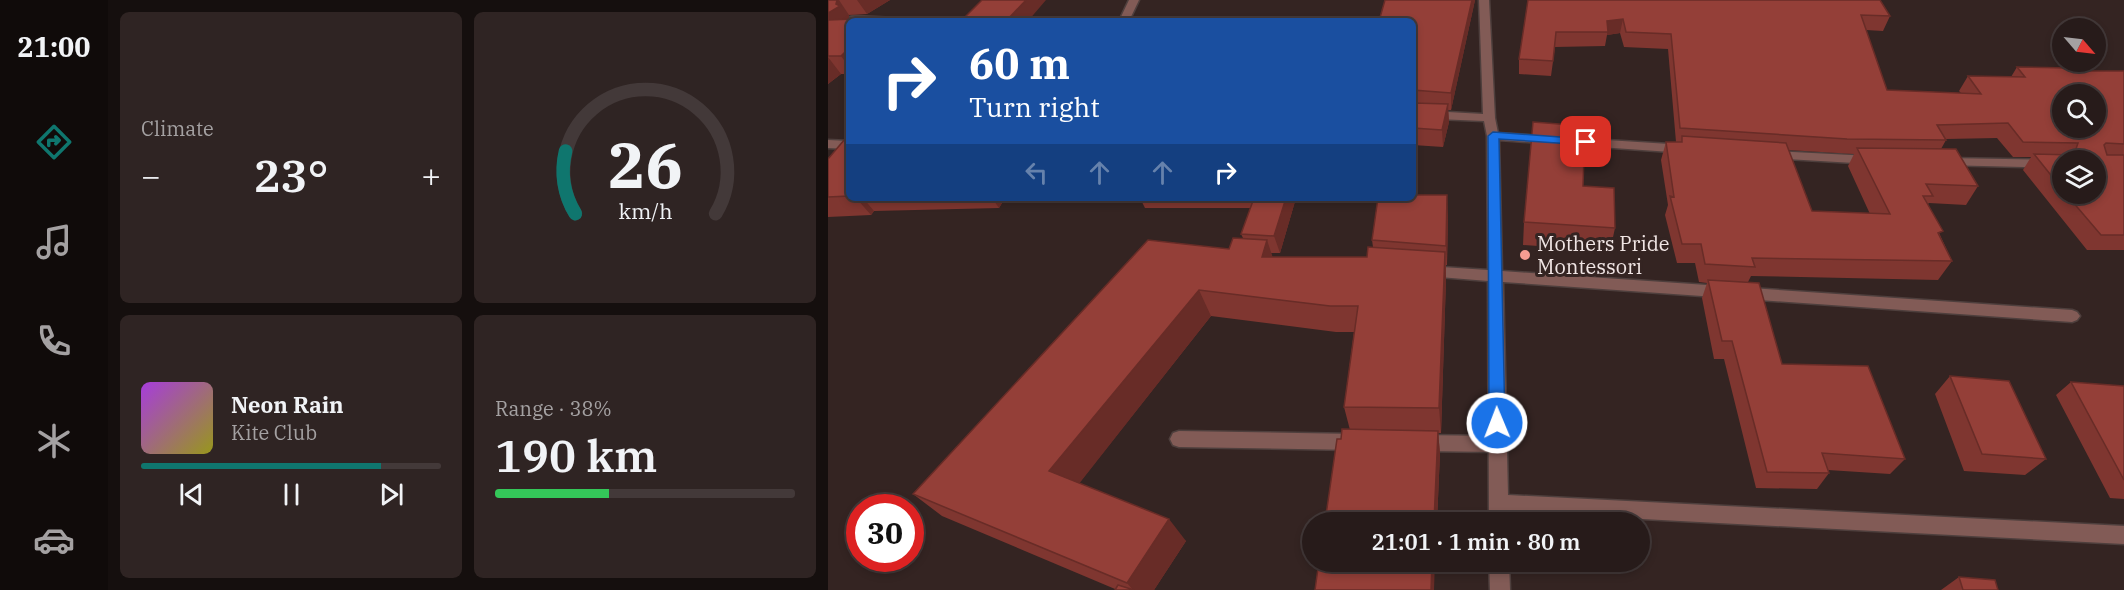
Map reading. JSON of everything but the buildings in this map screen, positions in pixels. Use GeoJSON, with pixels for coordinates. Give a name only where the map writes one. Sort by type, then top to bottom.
{"type":"FeatureCollection","features":[{"type":"Feature","properties":{"kind":"street"},"geometry":{"type":"LineString","coordinates":[[1125,18],[1134,0]]}},
{"type":"Feature","properties":{"kind":"street"},"geometry":{"type":"LineString","coordinates":[[1484,0],[1489,118],[1493,136],[1499,512]]}},
{"type":"Feature","properties":{"kind":"street"},"geometry":{"type":"LineString","coordinates":[[1416,114],[1489,118]]}},
{"type":"Feature","properties":{"kind":"street"},"geometry":{"type":"LineString","coordinates":[[1493,136],[1696,150]]}},
{"type":"Feature","properties":{"kind":"street"},"geometry":{"type":"LineString","coordinates":[[828,144],[846,145]]}},
{"type":"Feature","properties":{"kind":"street"},"geometry":{"type":"LineString","coordinates":[[1756,154],[1887,160]]}},
{"type":"Feature","properties":{"kind":"street"},"geometry":{"type":"LineString","coordinates":[[1934,161],[2052,164]]}},
{"type":"Feature","properties":{"kind":"street"},"geometry":{"type":"LineString","coordinates":[[1411,270],[2072,316]]}},
{"type":"Feature","properties":{"kind":"street"},"geometry":{"type":"LineString","coordinates":[[1179,439],[1368,442]]}},
{"type":"Feature","properties":{"kind":"street"},"geometry":{"type":"LineString","coordinates":[[1403,443],[1497,444]]}},
{"type":"Feature","properties":{"kind":"street"},"geometry":{"type":"LineString","coordinates":[[1650,518],[2124,535]]}},
{"type":"Feature","properties":{"kind":"street"},"geometry":{"type":"LineString","coordinates":[[1499,572],[1500,590]]}},
{"type":"Feature","properties":{"kind":"place","name":"Mothers Pride Montessori"},"geometry":{"type":"Point","coordinates":[1525,255]}},
{"type":"Feature","properties":{"kind":"route"},"geometry":{"type":"LineString","coordinates":[[1497,423],[1493,136],[1586,142]]}}]}
